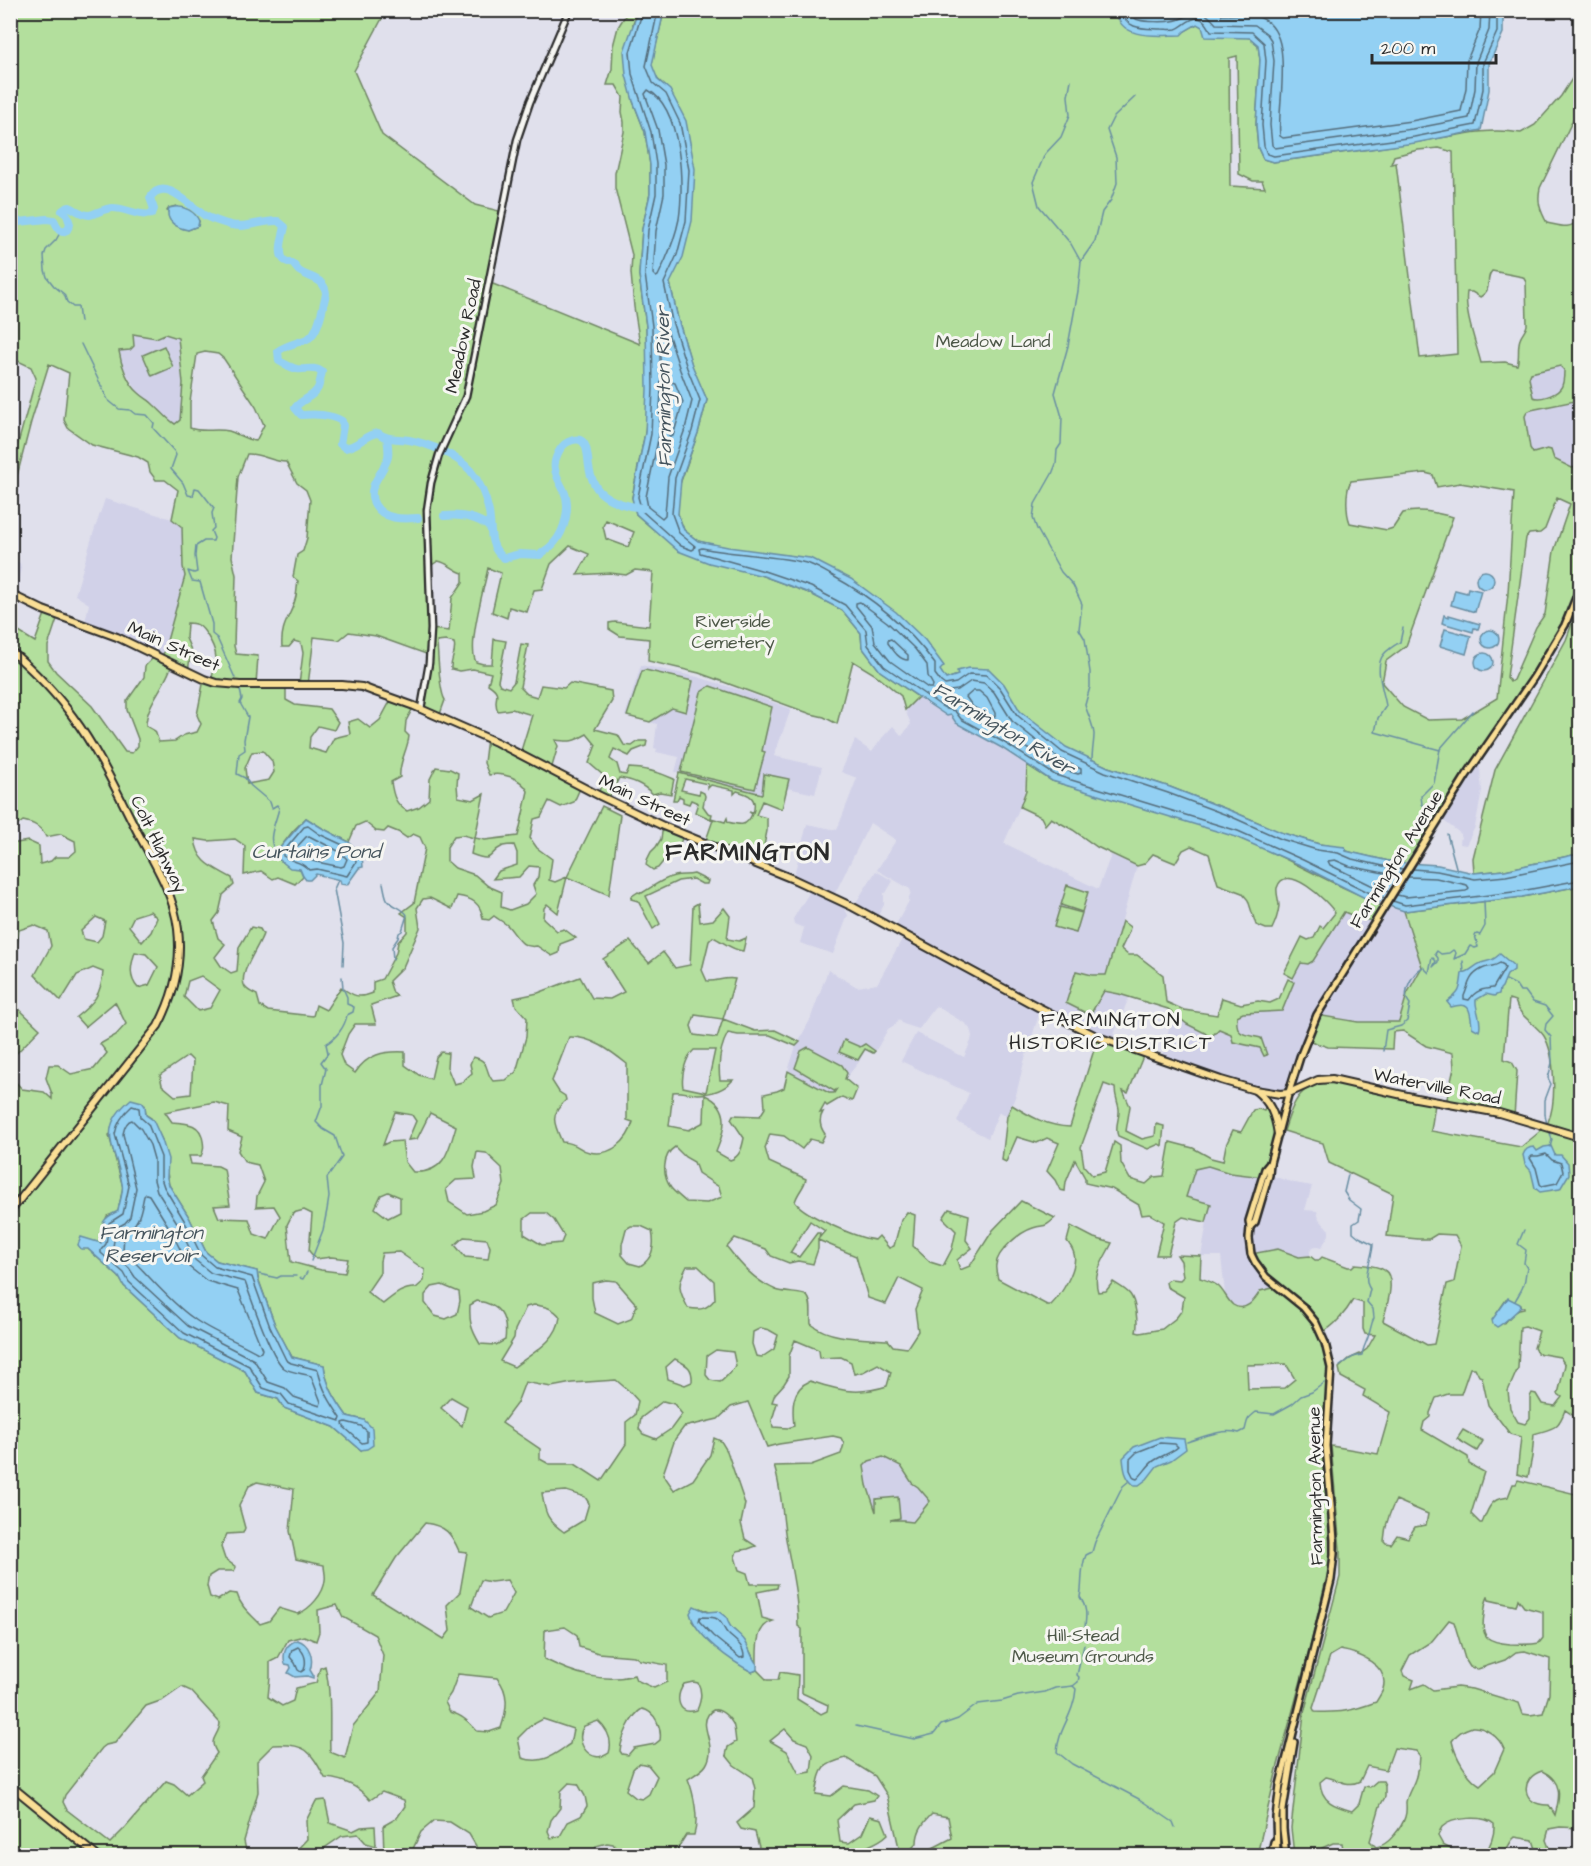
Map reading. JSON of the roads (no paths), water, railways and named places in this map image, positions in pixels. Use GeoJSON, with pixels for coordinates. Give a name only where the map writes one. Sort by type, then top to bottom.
{"type":"FeatureCollection","features":[{"type":"Feature","properties":{"kind":"highway","name":"Main Street"},"geometry":{"type":"LineString","coordinates":[[10,594],[51,613],[117,637],[211,681],[240,685],[362,687],[421,709],[496,741],[598,795],[663,826],[793,879],[853,907],[1098,1037],[1255,1090],[1289,1093]]}},
{"type":"Feature","properties":{"kind":"highway","name":"Colt Highway"},"geometry":{"type":"LineString","coordinates":[[10,651],[25,663],[55,695],[82,730],[159,872],[175,913],[179,942],[179,957],[172,994],[158,1026],[10,1212]]}},
{"type":"Feature","properties":{"kind":"highway","name":"Waterville Road"},"geometry":{"type":"LineString","coordinates":[[1289,1093],[1318,1080],[1332,1079],[1416,1098],[1499,1113],[1581,1137]]}},
{"type":"Feature","properties":{"kind":"highway"},"geometry":{"type":"LineString","coordinates":[[1255,1090],[1272,1108],[1278,1134]]}},
{"type":"Feature","properties":{"kind":"highway"},"geometry":{"type":"LineString","coordinates":[[10,1785],[97,1856]]}},
{"type":"Feature","properties":{"kind":"main road","name":"Farmington Avenue"},"geometry":{"type":"LineString","coordinates":[[1277,1856],[1276,1828],[1280,1785],[1331,1580],[1334,1554],[1326,1456],[1331,1368],[1325,1343],[1311,1316],[1266,1277],[1255,1263],[1249,1242],[1249,1221],[1265,1169],[1270,1163],[1300,1057],[1317,1015],[1466,776],[1534,677],[1565,625],[1581,588]]}},
{"type":"Feature","properties":{"kind":"main road","name":"Farmington Avenue"},"geometry":{"type":"LineString","coordinates":[[1286,1856],[1283,1810],[1294,1735]]}},
{"type":"Feature","properties":{"kind":"main road"},"geometry":{"type":"LineString","coordinates":[[1271,1856],[1276,1828]]}},
{"type":"Feature","properties":{"kind":"street","name":"Meadow Road"},"geometry":{"type":"LineString","coordinates":[[421,709],[426,686],[431,629],[427,510],[431,483],[439,455],[466,396],[517,140],[530,102],[569,10]]}},
{"type":"Feature","properties":{"kind":"water"},"geometry":{"type":"Polygon","coordinates":[[[1116,10],[1503,11],[1503,33],[1489,64],[1489,90],[1481,130],[1415,143],[1273,162],[1263,159],[1258,148],[1256,125],[1260,60],[1258,45],[1250,38],[1205,37],[1202,27],[1197,24],[1181,35],[1151,35],[1132,32],[1119,21],[1116,10]]]}},
{"type":"Feature","properties":{"kind":"water","name":"Farmington River"},"geometry":{"type":"Polygon","coordinates":[[[638,11],[664,11],[652,65],[658,80],[670,90],[686,121],[695,169],[692,221],[683,257],[670,283],[692,365],[707,400],[681,480],[678,514],[684,530],[698,541],[810,558],[851,579],[896,612],[925,640],[944,666],[940,670],[946,679],[958,675],[957,671],[968,668],[989,669],[1004,684],[1020,711],[1066,747],[1108,767],[1170,787],[1283,833],[1319,844],[1345,847],[1346,851],[1393,862],[1438,865],[1474,873],[1505,870],[1573,855],[1580,856],[1580,886],[1522,897],[1404,911],[1365,898],[1300,865],[1236,837],[1052,781],[1002,748],[956,723],[951,715],[947,716],[880,671],[862,647],[861,633],[842,610],[809,593],[763,576],[709,563],[678,551],[636,514],[632,498],[645,433],[647,389],[646,326],[639,275],[642,229],[650,194],[650,165],[645,132],[626,75],[624,51],[638,11]]]}},
{"type":"Feature","properties":{"kind":"water"},"geometry":{"type":"Polygon","coordinates":[[[178,207],[192,212],[199,221],[198,226],[188,230],[172,223],[168,217],[169,208],[178,207]]]}},
{"type":"Feature","properties":{"kind":"water"},"geometry":{"type":"Polygon","coordinates":[[[1485,571],[1491,574],[1494,580],[1491,586],[1485,589],[1479,586],[1476,580],[1479,574],[1485,571]]]}},
{"type":"Feature","properties":{"kind":"water"},"geometry":{"type":"Polygon","coordinates":[[[1468,588],[1481,591],[1475,612],[1451,605],[1455,590],[1467,593],[1468,588]]]}},
{"type":"Feature","properties":{"kind":"water"},"geometry":{"type":"Polygon","coordinates":[[[1444,615],[1480,624],[1478,629],[1474,628],[1473,632],[1442,623],[1444,615]]]}},
{"type":"Feature","properties":{"kind":"water"},"geometry":{"type":"Polygon","coordinates":[[[1445,629],[1471,636],[1466,654],[1440,646],[1445,629]]]}},
{"type":"Feature","properties":{"kind":"water"},"geometry":{"type":"Polygon","coordinates":[[[1490,630],[1496,633],[1499,639],[1496,645],[1490,648],[1484,645],[1481,639],[1484,633],[1490,630]]]}},
{"type":"Feature","properties":{"kind":"water"},"geometry":{"type":"Polygon","coordinates":[[[1484,653],[1490,656],[1493,662],[1490,668],[1484,671],[1478,668],[1475,662],[1478,656],[1484,653]]]}},
{"type":"Feature","properties":{"kind":"water","name":"Curtains Pond"},"geometry":{"type":"Polygon","coordinates":[[[306,818],[349,842],[362,855],[363,867],[359,868],[347,885],[341,884],[340,880],[316,874],[310,880],[306,880],[300,869],[290,868],[276,857],[277,851],[306,818]]]}},
{"type":"Feature","properties":{"kind":"water"},"geometry":{"type":"Polygon","coordinates":[[[1500,954],[1514,966],[1514,970],[1507,975],[1499,994],[1494,996],[1486,994],[1476,1000],[1479,1031],[1472,1027],[1470,1012],[1466,1006],[1451,1007],[1447,1002],[1459,990],[1462,973],[1500,954]]]}},
{"type":"Feature","properties":{"kind":"water","name":"Farmington Reservoir"},"geometry":{"type":"Polygon","coordinates":[[[131,1099],[142,1102],[146,1115],[153,1120],[168,1159],[169,1185],[189,1217],[206,1252],[217,1261],[257,1271],[275,1325],[292,1357],[324,1365],[332,1392],[347,1416],[364,1420],[372,1428],[373,1445],[361,1450],[334,1427],[284,1408],[278,1399],[258,1393],[245,1371],[180,1338],[124,1286],[119,1277],[88,1249],[81,1249],[78,1245],[81,1237],[101,1243],[101,1232],[105,1220],[118,1211],[122,1187],[111,1139],[111,1129],[120,1110],[131,1099]]]}},
{"type":"Feature","properties":{"kind":"water"},"geometry":{"type":"Polygon","coordinates":[[[1551,1146],[1555,1155],[1561,1155],[1568,1163],[1569,1174],[1560,1189],[1540,1192],[1535,1188],[1531,1171],[1525,1164],[1523,1155],[1530,1147],[1534,1147],[1537,1151],[1551,1146]]]}},
{"type":"Feature","properties":{"kind":"water"},"geometry":{"type":"Polygon","coordinates":[[[1508,1298],[1520,1304],[1521,1307],[1497,1327],[1492,1320],[1508,1298]]]}},
{"type":"Feature","properties":{"kind":"water"},"geometry":{"type":"Polygon","coordinates":[[[1160,1437],[1184,1439],[1186,1449],[1171,1460],[1157,1466],[1139,1485],[1134,1485],[1127,1476],[1123,1458],[1134,1447],[1160,1437]]]}},
{"type":"Feature","properties":{"kind":"water"},"geometry":{"type":"Polygon","coordinates":[[[694,1606],[707,1612],[718,1611],[727,1618],[732,1628],[745,1641],[757,1664],[757,1670],[752,1672],[725,1655],[699,1631],[690,1613],[694,1606]]]}},
{"type":"Feature","properties":{"kind":"water"},"geometry":{"type":"Polygon","coordinates":[[[297,1640],[305,1644],[310,1652],[310,1670],[313,1678],[295,1677],[288,1673],[291,1668],[290,1665],[285,1664],[285,1653],[288,1646],[297,1640]]]}},
{"type":"Feature","properties":{"kind":"waterway"},"geometry":{"type":"LineString","coordinates":[[1071,80],[1068,96],[1070,115],[1061,137],[1045,154],[1033,182],[1039,206],[1071,244],[1081,262],[1068,346],[1055,393],[1062,417],[1061,444],[1057,450],[1056,464],[1052,474],[1035,504],[1033,518],[1061,572],[1073,585],[1082,604],[1079,629],[1085,639],[1090,672],[1090,687],[1085,705],[1094,734],[1092,760]]}},
{"type":"Feature","properties":{"kind":"waterway"},"geometry":{"type":"LineString","coordinates":[[1081,261],[1095,241],[1102,212],[1111,200],[1117,183],[1116,157],[1107,130],[1113,118],[1135,97]]}},
{"type":"Feature","properties":{"kind":"waterway"},"geometry":{"type":"LineString","coordinates":[[10,223],[54,220],[62,232],[67,230],[70,224],[67,215],[62,211],[70,207],[89,215],[113,208],[152,214],[154,209],[150,198],[162,190],[177,194],[206,216],[217,221],[237,226],[278,221],[285,227],[281,244],[282,257],[299,271],[320,282],[326,294],[320,318],[312,335],[278,351],[279,361],[288,366],[297,369],[316,369],[322,372],[316,391],[295,408],[301,415],[322,415],[342,421],[340,444],[345,448],[369,435],[378,433],[389,438],[425,444],[458,460],[470,470],[482,490],[489,512],[493,543],[495,549],[504,558],[520,554],[540,555],[558,538],[566,518],[567,504],[564,491],[557,478],[555,462],[560,450],[568,442],[580,440],[586,446],[591,477],[600,492],[609,499],[643,508]]}},
{"type":"Feature","properties":{"kind":"waterway"},"geometry":{"type":"LineString","coordinates":[[61,231],[46,250],[45,270],[47,277],[64,294],[67,302],[73,307],[78,307],[80,322]]}},
{"type":"Feature","properties":{"kind":"waterway"},"geometry":{"type":"LineString","coordinates":[[81,344],[108,400],[119,409],[147,415],[154,423],[153,428],[174,451],[176,455],[171,469],[183,483],[188,495],[193,496],[195,488],[199,489],[214,508],[212,513],[214,528],[211,531],[213,541],[204,541],[196,546],[197,572],[188,571],[192,581],[200,582],[212,624],[212,634],[217,638],[235,678]]}},
{"type":"Feature","properties":{"kind":"waterway"},"geometry":{"type":"LineString","coordinates":[[387,438],[388,457],[373,487],[373,501],[379,510],[388,516],[418,518]]}},
{"type":"Feature","properties":{"kind":"waterway"},"geometry":{"type":"LineString","coordinates":[[444,516],[468,517],[490,528]]}},
{"type":"Feature","properties":{"kind":"waterway"},"geometry":{"type":"LineString","coordinates":[[1403,628],[1400,642],[1387,650],[1379,665],[1386,706],[1378,718],[1375,732],[1440,750]]}},
{"type":"Feature","properties":{"kind":"waterway"},"geometry":{"type":"LineString","coordinates":[[240,690],[242,699],[240,703],[248,717],[244,740],[245,750],[239,754],[237,774],[245,778],[270,802],[272,808],[277,805],[279,808],[272,831],[272,843],[277,853]]}},
{"type":"Feature","properties":{"kind":"waterway"},"geometry":{"type":"LineString","coordinates":[[1425,807],[1421,796],[1434,783],[1440,749],[1473,711]]}},
{"type":"Feature","properties":{"kind":"waterway"},"geometry":{"type":"LineString","coordinates":[[1447,834],[1457,871]]}},
{"type":"Feature","properties":{"kind":"waterway"},"geometry":{"type":"LineString","coordinates":[[338,880],[334,889],[344,943],[343,965]]}},
{"type":"Feature","properties":{"kind":"waterway"},"geometry":{"type":"LineString","coordinates":[[383,883],[387,899],[407,915],[402,931],[392,947],[393,960]]}},
{"type":"Feature","properties":{"kind":"waterway"},"geometry":{"type":"LineString","coordinates":[[1383,1051],[1386,1030],[1401,1026],[1407,1021],[1410,1004],[1406,994],[1415,974],[1423,967],[1429,973],[1432,957],[1436,961],[1433,967],[1438,962],[1435,954],[1437,951],[1441,954],[1453,950],[1456,953],[1454,959],[1465,954],[1470,946],[1478,947],[1475,935],[1480,935],[1485,926],[1484,901]]}},
{"type":"Feature","properties":{"kind":"waterway"},"geometry":{"type":"LineString","coordinates":[[1463,961],[1464,972]]}},
{"type":"Feature","properties":{"kind":"waterway"},"geometry":{"type":"LineString","coordinates":[[311,1261],[323,1230],[327,1210],[329,1197],[327,1178],[342,1157],[335,1136],[316,1122],[322,1106],[322,1085],[326,1069],[321,1062],[328,1053],[326,1044],[340,1032],[347,1015],[353,1012],[354,1007],[347,1004],[342,977]]}},
{"type":"Feature","properties":{"kind":"waterway"},"geometry":{"type":"LineString","coordinates":[[1506,980],[1516,985],[1520,991],[1525,991],[1533,1002],[1545,1006],[1553,1016],[1546,1024],[1545,1030],[1551,1037],[1552,1063],[1548,1078],[1551,1084],[1545,1100],[1547,1125]]}},
{"type":"Feature","properties":{"kind":"waterway"},"geometry":{"type":"LineString","coordinates":[[1549,1129],[1552,1140],[1550,1147]]}},
{"type":"Feature","properties":{"kind":"waterway"},"geometry":{"type":"LineString","coordinates":[[1340,1366],[1353,1357],[1362,1355],[1374,1318],[1373,1309],[1367,1302],[1370,1289],[1367,1273],[1373,1244],[1353,1232],[1353,1224],[1359,1220],[1361,1209],[1349,1200],[1344,1192],[1348,1175]]}},
{"type":"Feature","properties":{"kind":"waterway"},"geometry":{"type":"LineString","coordinates":[[1515,1301],[1523,1285],[1527,1268],[1524,1263],[1526,1250],[1518,1244],[1524,1230]]}},
{"type":"Feature","properties":{"kind":"waterway"},"geometry":{"type":"LineString","coordinates":[[1578,1242],[1580,1246]]}},
{"type":"Feature","properties":{"kind":"waterway"},"geometry":{"type":"LineString","coordinates":[[300,1278],[303,1279],[307,1272]]}},
{"type":"Feature","properties":{"kind":"waterway"},"geometry":{"type":"LineString","coordinates":[[259,1274],[277,1278],[296,1276]]}},
{"type":"Feature","properties":{"kind":"waterway"},"geometry":{"type":"LineString","coordinates":[[1187,1442],[1219,1432],[1239,1433],[1245,1430],[1248,1420],[1256,1412],[1274,1414],[1324,1383]]}},
{"type":"Feature","properties":{"kind":"waterway"},"geometry":{"type":"LineString","coordinates":[[1085,1639],[1086,1613],[1080,1597],[1084,1560],[1086,1555],[1092,1552],[1123,1486],[1129,1481]]}},
{"type":"Feature","properties":{"kind":"waterway"},"geometry":{"type":"LineString","coordinates":[[1084,1645],[1077,1675],[1078,1682],[1073,1686],[1076,1689],[1075,1698],[1060,1736],[1057,1752],[1072,1764],[1139,1799],[1173,1822],[1175,1827]]}},
{"type":"Feature","properties":{"kind":"waterway"},"geometry":{"type":"LineString","coordinates":[[856,1726],[914,1739],[934,1734],[941,1725],[958,1719],[978,1704],[1073,1686]]}},
{"type":"Feature","properties":{"kind":"district","name":"FARMINGTON"},"geometry":{"type":"Point","coordinates":[748,852]}},
{"type":"Feature","properties":{"kind":"district","name":"FARMINGTON HISTORIC DISTRICT"},"geometry":{"type":"Point","coordinates":[1111,1030]}},
{"type":"Feature","properties":{"kind":"park label","name":"Meadow Land"},"geometry":{"type":"Point","coordinates":[993,341]}},
{"type":"Feature","properties":{"kind":"park label","name":"Riverside Cemetery"},"geometry":{"type":"Point","coordinates":[733,631]}},
{"type":"Feature","properties":{"kind":"park label","name":"Hill-Stead Museum Grounds"},"geometry":{"type":"Point","coordinates":[1083,1645]}}]}
